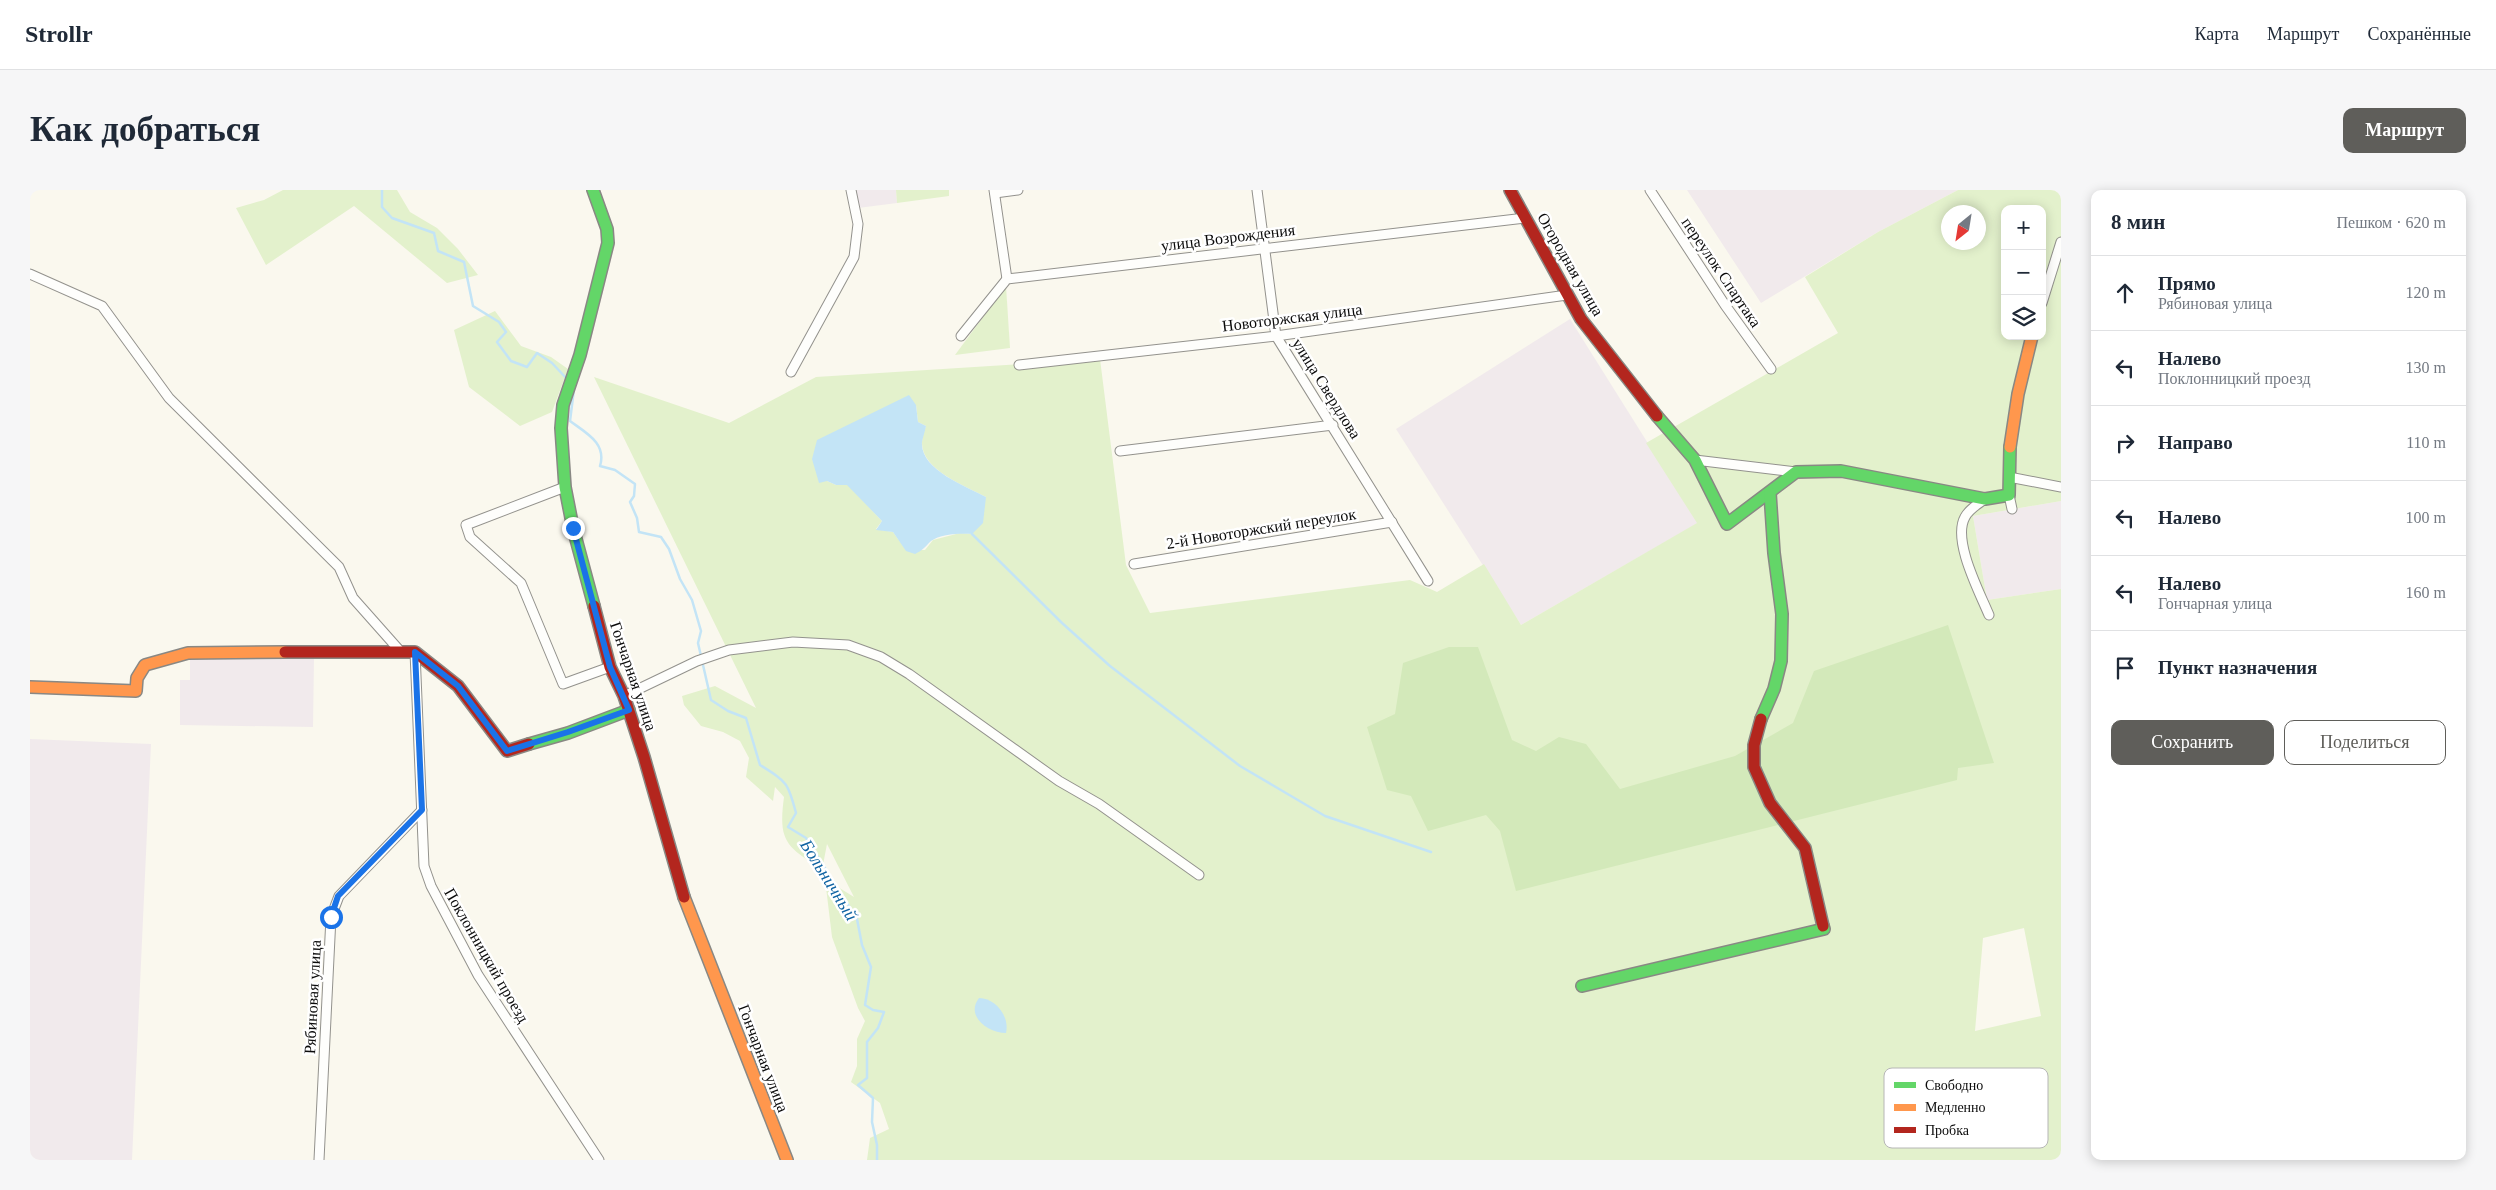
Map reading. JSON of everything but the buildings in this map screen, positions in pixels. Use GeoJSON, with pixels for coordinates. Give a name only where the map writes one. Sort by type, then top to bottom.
{"type":"FeatureCollection","features":[{"type":"Feature","properties":{"kind":"street","name":"Гончарная улица"},"geometry":{"type":"LineString","coordinates":[[593,190],[607,229],[608,243],[568,389],[561,428],[565,487],[573,528],[610,667],[629,710],[684,896],[787,1160]]}},
{"type":"Feature","properties":{"kind":"street"},"geometry":{"type":"LineString","coordinates":[[791,372],[854,257],[858,237],[851,190]]}},
{"type":"Feature","properties":{"kind":"street"},"geometry":{"type":"LineString","coordinates":[[961,336],[1007,279],[994,192],[1018,190]]}},
{"type":"Feature","properties":{"kind":"street","name":"улица Свердлова"},"geometry":{"type":"LineString","coordinates":[[1257,190],[1276,336],[1333,425],[1428,581]]}},
{"type":"Feature","properties":{"kind":"street","name":"Огородная улица"},"geometry":{"type":"LineString","coordinates":[[1510,190],[1581,319],[1644,400],[1695,460],[1727,524],[1770,492]]}},
{"type":"Feature","properties":{"kind":"street","name":"переулок Спартака"},"geometry":{"type":"LineString","coordinates":[[1650,190],[1725,305],[1770,369]]}},
{"type":"Feature","properties":{"kind":"street","name":"улица Возрождения"},"geometry":{"type":"LineString","coordinates":[[1007,279],[1525,218]]}},
{"type":"Feature","properties":{"kind":"street"},"geometry":{"type":"LineString","coordinates":[[2044,295],[2061,242]]}},
{"type":"Feature","properties":{"kind":"street"},"geometry":{"type":"LineString","coordinates":[[30,274],[102,306],[169,398],[339,567],[353,598],[400,651]]}},
{"type":"Feature","properties":{"kind":"street","name":"Новоторжская улица"},"geometry":{"type":"LineString","coordinates":[[1019,365],[1276,336],[1567,295]]}},
{"type":"Feature","properties":{"kind":"street"},"geometry":{"type":"LineString","coordinates":[[2012,509],[2009,495],[2010,453],[2022,377],[2031,340]]}},
{"type":"Feature","properties":{"kind":"street"},"geometry":{"type":"LineString","coordinates":[[1120,451],[1333,425]]}},
{"type":"Feature","properties":{"kind":"street"},"geometry":{"type":"LineString","coordinates":[[1695,460],[1796,472],[1841,471],[1985,499],[2009,495]]}},
{"type":"Feature","properties":{"kind":"street"},"geometry":{"type":"LineString","coordinates":[[1582,986],[1824,929],[1805,848],[1770,803],[1760,786],[1754,766],[1754,745],[1757,728],[1774,689],[1781,661],[1782,614],[1774,553],[1770,492],[1796,472]]}},
{"type":"Feature","properties":{"kind":"street"},"geometry":{"type":"LineString","coordinates":[[2009,477],[2061,487]]}},
{"type":"Feature","properties":{"kind":"street"},"geometry":{"type":"LineString","coordinates":[[565,487],[466,525],[470,537],[521,583],[563,684],[610,667]]}},
{"type":"Feature","properties":{"kind":"street"},"geometry":{"type":"LineString","coordinates":[[1985,499],[1966,514],[1962,523],[1960,537],[1973,577],[1990,615]]}},
{"type":"Feature","properties":{"kind":"street","name":"2-й Новоторжский переулок"},"geometry":{"type":"LineString","coordinates":[[1134,564],[1392,522]]}},
{"type":"Feature","properties":{"kind":"street"},"geometry":{"type":"LineString","coordinates":[[624,696],[701,660],[729,650],[793,642],[848,645],[881,658],[910,674],[1059,781],[1099,804],[1199,874]]}},
{"type":"Feature","properties":{"kind":"street"},"geometry":{"type":"LineString","coordinates":[[30,687],[136,691],[137,678],[145,665],[188,653],[400,651],[415,652],[458,686],[507,751],[629,710]]}},
{"type":"Feature","properties":{"kind":"street","name":"Поклонницкий проезд"},"geometry":{"type":"LineString","coordinates":[[415,652],[424,866],[430,886],[478,975],[598,1160]]}},
{"type":"Feature","properties":{"kind":"street","name":"Рябиновая улица"},"geometry":{"type":"LineString","coordinates":[[319,1160],[331,917],[338,896],[422,810]]}},
{"type":"Feature","properties":{"kind":"shaded area"},"geometry":{"type":"Polygon","coordinates":[[[856,190],[896,190],[897,203],[858,208],[856,190]]]}},
{"type":"Feature","properties":{"kind":"shaded area"},"geometry":{"type":"Polygon","coordinates":[[[1687,190],[1958,190],[1878,232],[1761,303],[1687,190]]]}},
{"type":"Feature","properties":{"kind":"shaded area"},"geometry":{"type":"Polygon","coordinates":[[[1570,319],[1698,523],[1521,625],[1396,429],[1570,319]]]}},
{"type":"Feature","properties":{"kind":"shaded area"},"geometry":{"type":"Polygon","coordinates":[[[2061,501],[2061,589],[1987,600],[1973,516],[2061,501]]]}},
{"type":"Feature","properties":{"kind":"shaded area"},"geometry":{"type":"Polygon","coordinates":[[[190,656],[314,658],[313,727],[180,725],[180,680],[190,680],[190,656]]]}},
{"type":"Feature","properties":{"kind":"shaded area"},"geometry":{"type":"Polygon","coordinates":[[[30,739],[151,744],[132,1160],[30,1160],[30,739]]]}},
{"type":"Feature","properties":{"kind":"green space"},"geometry":{"type":"Polygon","coordinates":[[[283,190],[397,190],[410,212],[437,228],[458,249],[478,275],[447,283],[354,206],[266,265],[236,208],[264,200],[283,190]]]}},
{"type":"Feature","properties":{"kind":"green space"},"geometry":{"type":"Polygon","coordinates":[[[896,190],[949,190],[949,196],[897,203],[896,190]]]}},
{"type":"Feature","properties":{"kind":"green space"},"geometry":{"type":"Polygon","coordinates":[[[1958,190],[2061,190],[2061,501],[1973,516],[1987,600],[2061,589],[2061,1160],[867,1160],[870,1138],[889,1129],[880,1103],[851,1082],[857,1066],[857,1039],[865,1021],[858,1008],[832,937],[825,879],[854,897],[827,844],[822,870],[800,855],[787,841],[782,824],[784,797],[775,787],[773,801],[746,777],[749,758],[740,741],[723,732],[701,726],[684,705],[682,696],[715,686],[756,708],[594,377],[729,423],[816,377],[1100,359],[1126,565],[1150,613],[1410,580],[1437,592],[1484,564],[1521,625],[1697,523],[1646,443],[1838,333],[1805,277],[1878,232],[1958,190]],[[916,405],[827,481],[836,485],[847,484],[882,521],[876,529],[893,532],[906,550],[925,550],[933,540],[960,533],[972,534],[986,497],[946,476],[929,461],[924,452],[922,442],[926,426],[918,422],[916,405]],[[2024,928],[1983,938],[1975,1031],[2041,1016],[2024,928]]]}},
{"type":"Feature","properties":{"kind":"green space"},"geometry":{"type":"Polygon","coordinates":[[[1006,286],[1010,348],[955,355],[1006,286]]]}},
{"type":"Feature","properties":{"kind":"green space"},"geometry":{"type":"Polygon","coordinates":[[[495,311],[521,346],[551,357],[568,369],[552,412],[520,426],[469,387],[454,330],[495,311]]]}},
{"type":"Feature","properties":{"kind":"green space"},"geometry":{"type":"Polygon","coordinates":[[[1948,625],[1994,763],[1958,768],[1957,780],[1516,891],[1500,831],[1486,815],[1428,831],[1411,796],[1387,790],[1367,727],[1395,714],[1403,663],[1449,647],[1478,647],[1512,740],[1536,751],[1559,737],[1586,744],[1620,789],[1735,756],[1793,723],[1814,671],[1948,625]]]}},
{"type":"Feature","properties":{"kind":"water"},"geometry":{"type":"Polygon","coordinates":[[[909,395],[916,405],[918,422],[926,426],[922,442],[923,452],[928,461],[946,476],[986,497],[983,523],[972,534],[945,535],[931,541],[915,554],[906,551],[893,532],[876,530],[882,521],[847,485],[836,485],[827,481],[819,483],[812,459],[817,440],[909,395]]]}},
{"type":"Feature","properties":{"kind":"water"},"geometry":{"type":"Polygon","coordinates":[[[979,998],[991,1001],[1000,1009],[1006,1020],[1006,1033],[992,1030],[980,1022],[975,1011],[975,1005],[979,998]]]}},
{"type":"Feature","properties":{"kind":"waterway","name":"Больничный"},"geometry":{"type":"LineString","coordinates":[[382,190],[382,207],[392,218],[434,233],[438,251],[464,262],[473,306],[499,322],[506,332],[497,342],[511,361],[527,367],[537,353],[552,363],[567,379]]}},
{"type":"Feature","properties":{"kind":"waterway","name":"Больничный"},"geometry":{"type":"LineString","coordinates":[[574,389],[570,421],[594,439],[601,451],[600,466],[615,470],[635,484],[634,496],[630,502],[637,518],[639,532],[661,537],[669,549],[680,579],[692,600],[701,631],[698,643],[711,700],[728,711],[746,718],[760,765],[781,779],[791,795],[796,813],[788,827],[806,838],[857,919],[862,945],[871,967],[865,1005],[873,1010],[884,1012],[878,1028],[867,1042],[867,1078],[858,1085],[873,1098],[872,1122],[877,1145],[877,1160]]}},
{"type":"Feature","properties":{"kind":"waterway"},"geometry":{"type":"LineString","coordinates":[[972,534],[1062,623],[1110,666],[1240,766],[1325,816],[1431,852]]}},
{"type":"Feature","properties":{"kind":"traffic: fast"},"geometry":{"type":"LineString","coordinates":[[593,190],[607,229],[608,243],[580,355],[563,405],[561,428],[565,487],[573,528],[594,606]]}},
{"type":"Feature","properties":{"kind":"traffic: fast"},"geometry":{"type":"LineString","coordinates":[[1657,416],[1695,460],[1727,524],[1796,472],[1841,471],[1985,499],[2009,495],[2010,447]]}},
{"type":"Feature","properties":{"kind":"traffic: fast"},"geometry":{"type":"LineString","coordinates":[[1761,719],[1774,689],[1781,661],[1782,614],[1774,553],[1770,493]]}},
{"type":"Feature","properties":{"kind":"traffic: fast"},"geometry":{"type":"LineString","coordinates":[[529,744],[568,733],[629,710]]}},
{"type":"Feature","properties":{"kind":"traffic: fast"},"geometry":{"type":"LineString","coordinates":[[1582,986],[1824,929],[1823,926]]}},
{"type":"Feature","properties":{"kind":"traffic: slow"},"geometry":{"type":"LineString","coordinates":[[2010,447],[2018,394],[2031,340]]}},
{"type":"Feature","properties":{"kind":"traffic: slow"},"geometry":{"type":"LineString","coordinates":[[30,687],[136,691],[137,678],[145,665],[188,653],[285,652]]}},
{"type":"Feature","properties":{"kind":"traffic: slow"},"geometry":{"type":"LineString","coordinates":[[684,897],[787,1160]]}},
{"type":"Feature","properties":{"kind":"traffic: jam"},"geometry":{"type":"LineString","coordinates":[[1510,190],[1581,319],[1657,416]]}},
{"type":"Feature","properties":{"kind":"traffic: jam"},"geometry":{"type":"LineString","coordinates":[[594,606],[610,667],[624,696],[644,757],[684,897]]}},
{"type":"Feature","properties":{"kind":"traffic: jam"},"geometry":{"type":"LineString","coordinates":[[285,652],[415,652],[458,686],[507,751],[529,744]]}},
{"type":"Feature","properties":{"kind":"traffic: jam"},"geometry":{"type":"LineString","coordinates":[[1761,719],[1754,745],[1754,767],[1770,803],[1805,848],[1823,926]]}},
{"type":"Feature","properties":{"kind":"route"},"geometry":{"type":"LineString","coordinates":[[331,917],[338,896],[422,810],[415,652],[458,686],[507,751],[629,710],[610,667],[573,528]]}}]}
